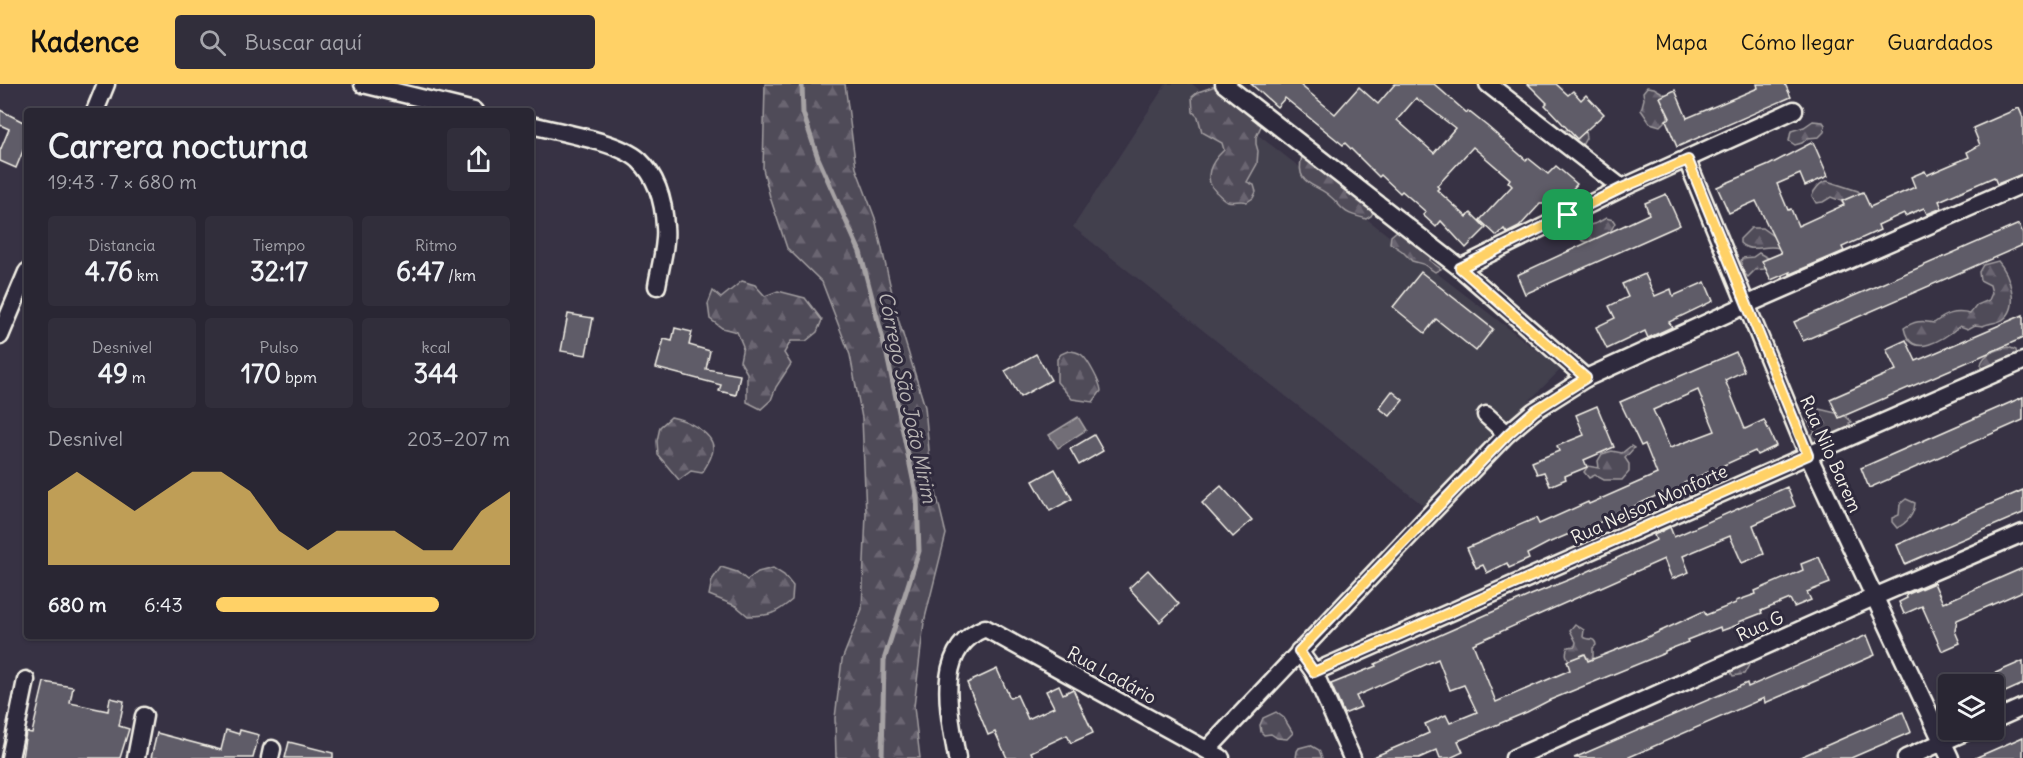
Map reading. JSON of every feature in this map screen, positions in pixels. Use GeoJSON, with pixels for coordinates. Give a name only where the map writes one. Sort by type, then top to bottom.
{"type":"FeatureCollection","features":[{"type":"Feature","properties":{"kind":"street"},"geometry":{"type":"LineString","coordinates":[[96,108],[106,84]]}},
{"type":"Feature","properties":{"kind":"street"},"geometry":{"type":"LineString","coordinates":[[363,84],[462,108]]}},
{"type":"Feature","properties":{"kind":"street"},"geometry":{"type":"LineString","coordinates":[[1224,84],[1460,268],[1586,378]]}},
{"type":"Feature","properties":{"kind":"street"},"geometry":{"type":"LineString","coordinates":[[1488,84],[1622,188]]}},
{"type":"Feature","properties":{"kind":"street"},"geometry":{"type":"LineString","coordinates":[[1460,268],[1622,188],[1794,110]]}},
{"type":"Feature","properties":{"kind":"street"},"geometry":{"type":"LineString","coordinates":[[534,126],[608,144],[638,159],[652,176],[659,190],[666,228],[657,286]]}},
{"type":"Feature","properties":{"kind":"street","name":"Rua Nilo Barem"},"geometry":{"type":"LineString","coordinates":[[1688,160],[1808,455],[1950,758]]}},
{"type":"Feature","properties":{"kind":"street"},"geometry":{"type":"LineString","coordinates":[[1215,754],[1299,651],[1508,434],[1534,411],[1586,378],[1746,305],[2023,184]]}},
{"type":"Feature","properties":{"kind":"street"},"geometry":{"type":"LineString","coordinates":[[0,336],[24,279]]}},
{"type":"Feature","properties":{"kind":"street","name":"Rua Nelson Monforte"},"geometry":{"type":"LineString","coordinates":[[1314,672],[2023,361]]}},
{"type":"Feature","properties":{"kind":"street"},"geometry":{"type":"LineString","coordinates":[[1486,415],[1508,434]]}},
{"type":"Feature","properties":{"kind":"street","name":"Rua G"},"geometry":{"type":"LineString","coordinates":[[1514,758],[2023,533]]}},
{"type":"Feature","properties":{"kind":"street","name":"Rua Ladário"},"geometry":{"type":"LineString","coordinates":[[957,758],[947,683],[951,664],[964,640],[972,633],[985,628],[1215,754]]}},
{"type":"Feature","properties":{"kind":"street"},"geometry":{"type":"LineString","coordinates":[[1299,651],[1314,672],[1352,758]]}},
{"type":"Feature","properties":{"kind":"street"},"geometry":{"type":"LineString","coordinates":[[10,758],[26,680]]}},
{"type":"Feature","properties":{"kind":"street"},"geometry":{"type":"LineString","coordinates":[[2004,716],[2023,707]]}},
{"type":"Feature","properties":{"kind":"street"},"geometry":{"type":"LineString","coordinates":[[136,758],[144,716]]}},
{"type":"Feature","properties":{"kind":"street"},"geometry":{"type":"LineString","coordinates":[[1906,758],[1943,741]]}},
{"type":"Feature","properties":{"kind":"shaded area"},"geometry":{"type":"Polygon","coordinates":[[[1166,84],[1192,84],[1561,369],[1424,506],[1073,227],[1166,84]]]}},
{"type":"Feature","properties":{"kind":"green space"},"geometry":{"type":"Polygon","coordinates":[[[765,84],[845,84],[856,168],[875,218],[897,315],[925,407],[931,472],[946,534],[924,622],[914,707],[920,758],[836,758],[835,718],[842,660],[862,609],[866,514],[862,418],[850,355],[822,282],[787,248],[770,197],[763,169],[765,84]]]}},
{"type":"Feature","properties":{"kind":"green space"},"geometry":{"type":"Polygon","coordinates":[[[1218,85],[1262,124],[1256,137],[1257,164],[1247,182],[1254,185],[1256,192],[1247,202],[1225,200],[1212,187],[1210,181],[1212,165],[1224,150],[1222,143],[1202,132],[1198,117],[1193,112],[1192,97],[1198,92],[1218,85]]]}},
{"type":"Feature","properties":{"kind":"green space"},"geometry":{"type":"Polygon","coordinates":[[[1647,87],[1666,95],[1668,118],[1660,126],[1650,123],[1641,110],[1643,92],[1647,87]]]}},
{"type":"Feature","properties":{"kind":"green space"},"geometry":{"type":"Polygon","coordinates":[[[1813,121],[1823,122],[1825,125],[1824,132],[1819,137],[1808,138],[1795,145],[1789,141],[1791,131],[1813,121]]]}},
{"type":"Feature","properties":{"kind":"green space"},"geometry":{"type":"Polygon","coordinates":[[[1580,127],[1585,131],[1586,138],[1581,147],[1562,131],[1580,127]]]}},
{"type":"Feature","properties":{"kind":"green space"},"geometry":{"type":"Polygon","coordinates":[[[1309,155],[1333,177],[1336,183],[1349,186],[1375,209],[1371,216],[1366,219],[1349,214],[1325,192],[1308,182],[1301,173],[1300,166],[1302,156],[1309,155]]]}},
{"type":"Feature","properties":{"kind":"green space"},"geometry":{"type":"Polygon","coordinates":[[[1827,181],[1858,191],[1863,197],[1848,210],[1841,201],[1831,197],[1816,203],[1813,194],[1820,185],[1827,181]]]}},
{"type":"Feature","properties":{"kind":"green space"},"geometry":{"type":"Polygon","coordinates":[[[1606,218],[1615,223],[1603,239],[1587,242],[1578,236],[1583,227],[1606,218]]]}},
{"type":"Feature","properties":{"kind":"green space"},"geometry":{"type":"Polygon","coordinates":[[[1802,224],[1779,248],[1749,248],[1740,243],[1740,239],[1751,228],[1762,228],[1776,238],[1802,224]]]}},
{"type":"Feature","properties":{"kind":"green space"},"geometry":{"type":"Polygon","coordinates":[[[1397,231],[1404,232],[1431,254],[1430,261],[1441,269],[1435,272],[1423,264],[1412,261],[1390,243],[1391,236],[1397,231]]]}},
{"type":"Feature","properties":{"kind":"green space"},"geometry":{"type":"Polygon","coordinates":[[[1759,253],[1768,258],[1769,265],[1764,269],[1755,270],[1748,277],[1742,269],[1742,258],[1753,257],[1759,253]]]}},
{"type":"Feature","properties":{"kind":"green space"},"geometry":{"type":"Polygon","coordinates":[[[1998,261],[2006,273],[2012,297],[2012,305],[2005,318],[1983,326],[1975,325],[1968,329],[1960,326],[1938,341],[1929,344],[1914,344],[1908,338],[1904,328],[1911,324],[1922,321],[1934,323],[1955,313],[1970,314],[1977,305],[1989,300],[1992,293],[1990,285],[1980,280],[1979,272],[1983,265],[1998,261]]]}},
{"type":"Feature","properties":{"kind":"green space"},"geometry":{"type":"Polygon","coordinates":[[[742,281],[755,285],[765,296],[778,291],[805,298],[822,320],[817,332],[806,341],[791,341],[784,353],[791,364],[776,387],[771,400],[761,409],[747,402],[747,373],[740,361],[743,346],[737,332],[722,328],[710,319],[708,304],[713,291],[721,298],[742,281]]]}},
{"type":"Feature","properties":{"kind":"green space"},"geometry":{"type":"Polygon","coordinates":[[[2008,347],[2016,350],[2017,356],[1985,371],[1981,370],[1985,357],[2008,347]]]}},
{"type":"Feature","properties":{"kind":"green space"},"geometry":{"type":"Polygon","coordinates":[[[1068,351],[1082,355],[1097,378],[1101,391],[1093,402],[1072,399],[1057,382],[1057,359],[1068,351]]]}},
{"type":"Feature","properties":{"kind":"green space"},"geometry":{"type":"Polygon","coordinates":[[[1819,409],[1844,415],[1852,422],[1849,423],[1850,428],[1818,450],[1804,440],[1815,432],[1807,420],[1816,415],[1819,409]]]}},
{"type":"Feature","properties":{"kind":"green space"},"geometry":{"type":"Polygon","coordinates":[[[671,417],[692,424],[710,438],[712,454],[702,473],[691,471],[679,480],[658,455],[657,441],[660,427],[671,417]]]}},
{"type":"Feature","properties":{"kind":"green space"},"geometry":{"type":"Polygon","coordinates":[[[1631,446],[1634,448],[1625,458],[1629,464],[1629,472],[1622,480],[1604,480],[1595,475],[1589,478],[1584,472],[1588,466],[1599,468],[1598,461],[1602,454],[1612,451],[1622,453],[1631,446]]]}},
{"type":"Feature","properties":{"kind":"green space"},"geometry":{"type":"Polygon","coordinates":[[[1906,499],[1915,503],[1913,511],[1907,521],[1897,528],[1892,518],[1899,515],[1900,504],[1906,499]]]}},
{"type":"Feature","properties":{"kind":"green space"},"geometry":{"type":"Polygon","coordinates":[[[721,567],[737,572],[747,580],[758,572],[773,568],[784,575],[793,586],[792,600],[772,613],[748,616],[736,606],[709,595],[712,580],[721,567]]]}},
{"type":"Feature","properties":{"kind":"green space"},"geometry":{"type":"Polygon","coordinates":[[[1575,624],[1584,630],[1583,637],[1595,642],[1593,660],[1585,655],[1569,661],[1566,652],[1568,647],[1575,646],[1576,642],[1570,630],[1575,624]]]}},
{"type":"Feature","properties":{"kind":"green space"},"geometry":{"type":"Polygon","coordinates":[[[1747,661],[1749,665],[1744,674],[1733,676],[1729,669],[1747,661]]]}},
{"type":"Feature","properties":{"kind":"green space"},"geometry":{"type":"Polygon","coordinates":[[[1276,712],[1284,718],[1293,733],[1287,739],[1277,738],[1271,734],[1264,735],[1261,732],[1260,725],[1263,718],[1276,712]]]}},
{"type":"Feature","properties":{"kind":"green space"},"geometry":{"type":"Polygon","coordinates":[[[1310,745],[1319,750],[1322,758],[1296,758],[1299,748],[1310,745]]]}},
{"type":"Feature","properties":{"kind":"water"},"geometry":{"type":"Polygon","coordinates":[[[1078,417],[1086,430],[1058,448],[1049,435],[1078,417]]]}},
{"type":"Feature","properties":{"kind":"building"},"geometry":{"type":"Polygon","coordinates":[[[1251,84],[1299,84],[1335,114],[1359,87],[1378,104],[1395,84],[1434,84],[1526,160],[1528,158],[1548,174],[1556,166],[1577,184],[1560,204],[1540,204],[1519,227],[1507,233],[1504,229],[1497,236],[1480,220],[1512,186],[1508,182],[1510,179],[1473,147],[1437,186],[1439,188],[1437,190],[1467,217],[1471,213],[1486,228],[1466,248],[1441,221],[1436,227],[1423,215],[1426,212],[1402,191],[1400,193],[1381,175],[1379,177],[1345,143],[1343,145],[1285,98],[1277,107],[1251,84]],[[1416,98],[1397,120],[1434,153],[1455,128],[1416,98]]]}},
{"type":"Feature","properties":{"kind":"building"},"geometry":{"type":"Polygon","coordinates":[[[1528,84],[1556,84],[1568,95],[1573,91],[1581,100],[1586,95],[1604,114],[1577,139],[1528,84]]]}},
{"type":"Feature","properties":{"kind":"building"},"geometry":{"type":"Polygon","coordinates":[[[1757,84],[1785,84],[1791,97],[1677,147],[1666,120],[1670,118],[1660,97],[1675,90],[1687,118],[1758,88],[1757,84]]]}},
{"type":"Feature","properties":{"kind":"building"},"geometry":{"type":"Polygon","coordinates":[[[2019,108],[2023,118],[2023,174],[1997,184],[1994,177],[1939,201],[1942,208],[1927,214],[1924,208],[1905,216],[1904,213],[1878,225],[1880,230],[1842,247],[1844,251],[1771,280],[1762,261],[1781,253],[1756,201],[1729,213],[1717,187],[1769,165],[1813,142],[1828,176],[1805,186],[1800,174],[1777,184],[1798,226],[1844,205],[1842,201],[1863,192],[1870,207],[1915,187],[1911,177],[1925,171],[1927,175],[1969,157],[1967,152],[1980,145],[1973,128],[2019,108]]]}},
{"type":"Feature","properties":{"kind":"building"},"geometry":{"type":"Polygon","coordinates":[[[0,110],[24,122],[24,148],[16,168],[0,161],[0,151],[9,129],[0,125],[0,110]]]}},
{"type":"Feature","properties":{"kind":"building"},"geometry":{"type":"Polygon","coordinates":[[[1666,194],[1680,225],[1525,294],[1517,275],[1649,214],[1645,203],[1666,194]]]}},
{"type":"Feature","properties":{"kind":"building"},"geometry":{"type":"Polygon","coordinates":[[[2019,224],[2023,234],[2023,245],[1803,341],[1794,322],[2019,224]]]}},
{"type":"Feature","properties":{"kind":"building"},"geometry":{"type":"Polygon","coordinates":[[[1421,272],[1493,329],[1476,351],[1436,319],[1425,333],[1393,307],[1421,272]]]}},
{"type":"Feature","properties":{"kind":"building"},"geometry":{"type":"Polygon","coordinates":[[[1645,274],[1655,296],[1671,289],[1673,296],[1705,282],[1713,301],[1669,322],[1672,327],[1648,338],[1645,331],[1607,349],[1596,327],[1615,318],[1609,306],[1628,297],[1622,284],[1645,274]]]}},
{"type":"Feature","properties":{"kind":"building"},"geometry":{"type":"Polygon","coordinates":[[[568,314],[593,318],[586,355],[561,351],[568,314]]]}},
{"type":"Feature","properties":{"kind":"building"},"geometry":{"type":"Polygon","coordinates":[[[2023,315],[2023,338],[1839,418],[1830,399],[1896,370],[1886,349],[1906,340],[1916,361],[2023,315]]]}},
{"type":"Feature","properties":{"kind":"building"},"geometry":{"type":"Polygon","coordinates":[[[675,328],[692,332],[689,345],[710,351],[706,369],[740,375],[736,395],[719,391],[721,385],[656,368],[664,339],[672,341],[675,328]]]}},
{"type":"Feature","properties":{"kind":"building"},"geometry":{"type":"Polygon","coordinates":[[[1736,352],[1744,371],[1725,380],[1745,429],[1764,420],[1776,446],[1757,455],[1755,451],[1684,483],[1689,494],[1666,503],[1662,493],[1575,534],[1574,532],[1548,543],[1527,554],[1529,559],[1509,568],[1507,563],[1487,573],[1483,565],[1476,568],[1467,548],[1536,518],[1539,524],[1657,474],[1645,444],[1641,446],[1620,402],[1736,352]],[[1698,390],[1653,410],[1670,448],[1715,431],[1698,390]]]}},
{"type":"Feature","properties":{"kind":"building"},"geometry":{"type":"Polygon","coordinates":[[[1036,354],[1051,380],[1020,397],[1005,371],[1036,354]]]}},
{"type":"Feature","properties":{"kind":"building"},"geometry":{"type":"Polygon","coordinates":[[[1392,391],[1403,400],[1390,416],[1379,408],[1392,391]]]}},
{"type":"Feature","properties":{"kind":"building"},"geometry":{"type":"Polygon","coordinates":[[[2023,397],[2023,420],[1869,488],[1861,468],[2023,397]]]}},
{"type":"Feature","properties":{"kind":"building"},"geometry":{"type":"Polygon","coordinates":[[[1597,406],[1614,447],[1584,460],[1587,467],[1565,476],[1566,479],[1550,486],[1544,472],[1537,474],[1532,462],[1559,451],[1557,446],[1584,435],[1576,415],[1597,406]]]}},
{"type":"Feature","properties":{"kind":"building"},"geometry":{"type":"Polygon","coordinates":[[[1094,435],[1103,451],[1079,465],[1070,449],[1094,435]]]}},
{"type":"Feature","properties":{"kind":"building"},"geometry":{"type":"Polygon","coordinates":[[[1055,469],[1072,499],[1050,511],[1033,481],[1055,469]]]}},
{"type":"Feature","properties":{"kind":"building"},"geometry":{"type":"Polygon","coordinates":[[[1221,486],[1252,520],[1233,537],[1202,503],[1221,486]]]}},
{"type":"Feature","properties":{"kind":"building"},"geometry":{"type":"Polygon","coordinates":[[[1787,487],[1795,506],[1753,525],[1764,554],[1742,563],[1730,536],[1683,556],[1689,572],[1672,579],[1664,559],[1473,644],[1496,702],[1570,670],[1567,661],[1585,654],[1588,661],[1639,641],[1704,611],[1706,615],[1736,603],[1736,601],[1756,594],[1755,591],[1803,570],[1801,564],[1819,557],[1830,583],[1807,592],[1811,600],[1794,607],[1790,599],[1739,622],[1740,624],[1721,631],[1720,627],[1687,640],[1688,642],[1665,651],[1665,653],[1458,741],[1463,752],[1450,758],[1440,758],[1437,750],[1419,758],[1371,758],[1429,733],[1425,724],[1446,715],[1450,723],[1477,712],[1464,685],[1450,690],[1438,659],[1356,696],[1361,707],[1344,714],[1331,684],[1656,540],[1654,535],[1670,527],[1674,537],[1787,487]]]}},
{"type":"Feature","properties":{"kind":"building"},"geometry":{"type":"Polygon","coordinates":[[[2023,490],[2023,513],[1905,564],[1897,545],[2023,490]]]}},
{"type":"Feature","properties":{"kind":"building"},"geometry":{"type":"Polygon","coordinates":[[[2023,568],[2023,591],[1957,620],[1955,631],[1960,643],[1942,651],[1922,606],[1904,614],[1899,602],[1907,598],[1906,595],[1934,583],[1943,603],[2023,568]]]}},
{"type":"Feature","properties":{"kind":"building"},"geometry":{"type":"Polygon","coordinates":[[[1148,570],[1179,604],[1160,622],[1129,588],[1148,570]]]}},
{"type":"Feature","properties":{"kind":"building"},"geometry":{"type":"Polygon","coordinates":[[[1867,635],[1875,655],[1765,703],[1764,698],[1627,758],[1574,758],[1747,683],[1748,687],[1867,635]]]}},
{"type":"Feature","properties":{"kind":"building"},"geometry":{"type":"Polygon","coordinates":[[[2023,661],[2023,684],[2004,693],[2004,674],[1993,674],[2023,661]]]}},
{"type":"Feature","properties":{"kind":"building"},"geometry":{"type":"Polygon","coordinates":[[[997,669],[1010,698],[1017,695],[1028,719],[1054,707],[1046,691],[1059,685],[1063,694],[1073,689],[1093,733],[1071,743],[1067,735],[1031,752],[1034,758],[1007,758],[995,732],[988,735],[967,683],[997,669]]]}},
{"type":"Feature","properties":{"kind":"building"},"geometry":{"type":"Polygon","coordinates":[[[44,682],[73,687],[70,703],[108,711],[110,698],[124,701],[119,726],[129,729],[120,758],[22,758],[26,732],[32,733],[44,682]]]}},
{"type":"Feature","properties":{"kind":"building"},"geometry":{"type":"Polygon","coordinates":[[[1903,712],[1911,732],[1851,758],[1798,758],[1903,712]]]}},
{"type":"Feature","properties":{"kind":"building"},"geometry":{"type":"Polygon","coordinates":[[[226,730],[239,734],[240,730],[259,735],[253,758],[151,758],[157,733],[221,750],[226,730]]]}},
{"type":"Feature","properties":{"kind":"building"},"geometry":{"type":"Polygon","coordinates":[[[2023,737],[2023,758],[1975,758],[2023,737]]]}},
{"type":"Feature","properties":{"kind":"building"},"geometry":{"type":"Polygon","coordinates":[[[289,742],[333,753],[333,758],[285,758],[289,742]]]}},
{"type":"Feature","properties":{"kind":"waterway","name":"Córrego São João Mirim"},"geometry":{"type":"LineString","coordinates":[[802,84],[803,113],[818,158],[860,252],[887,355],[917,498],[919,551],[884,660],[882,758]]}},
{"type":"Feature","properties":{"kind":"route"},"geometry":{"type":"LineString","coordinates":[[1688,160],[1808,455],[1314,672],[1299,651],[1508,434],[1534,411],[1586,378],[1460,268],[1568,215],[1622,188],[1688,160]]}}]}
